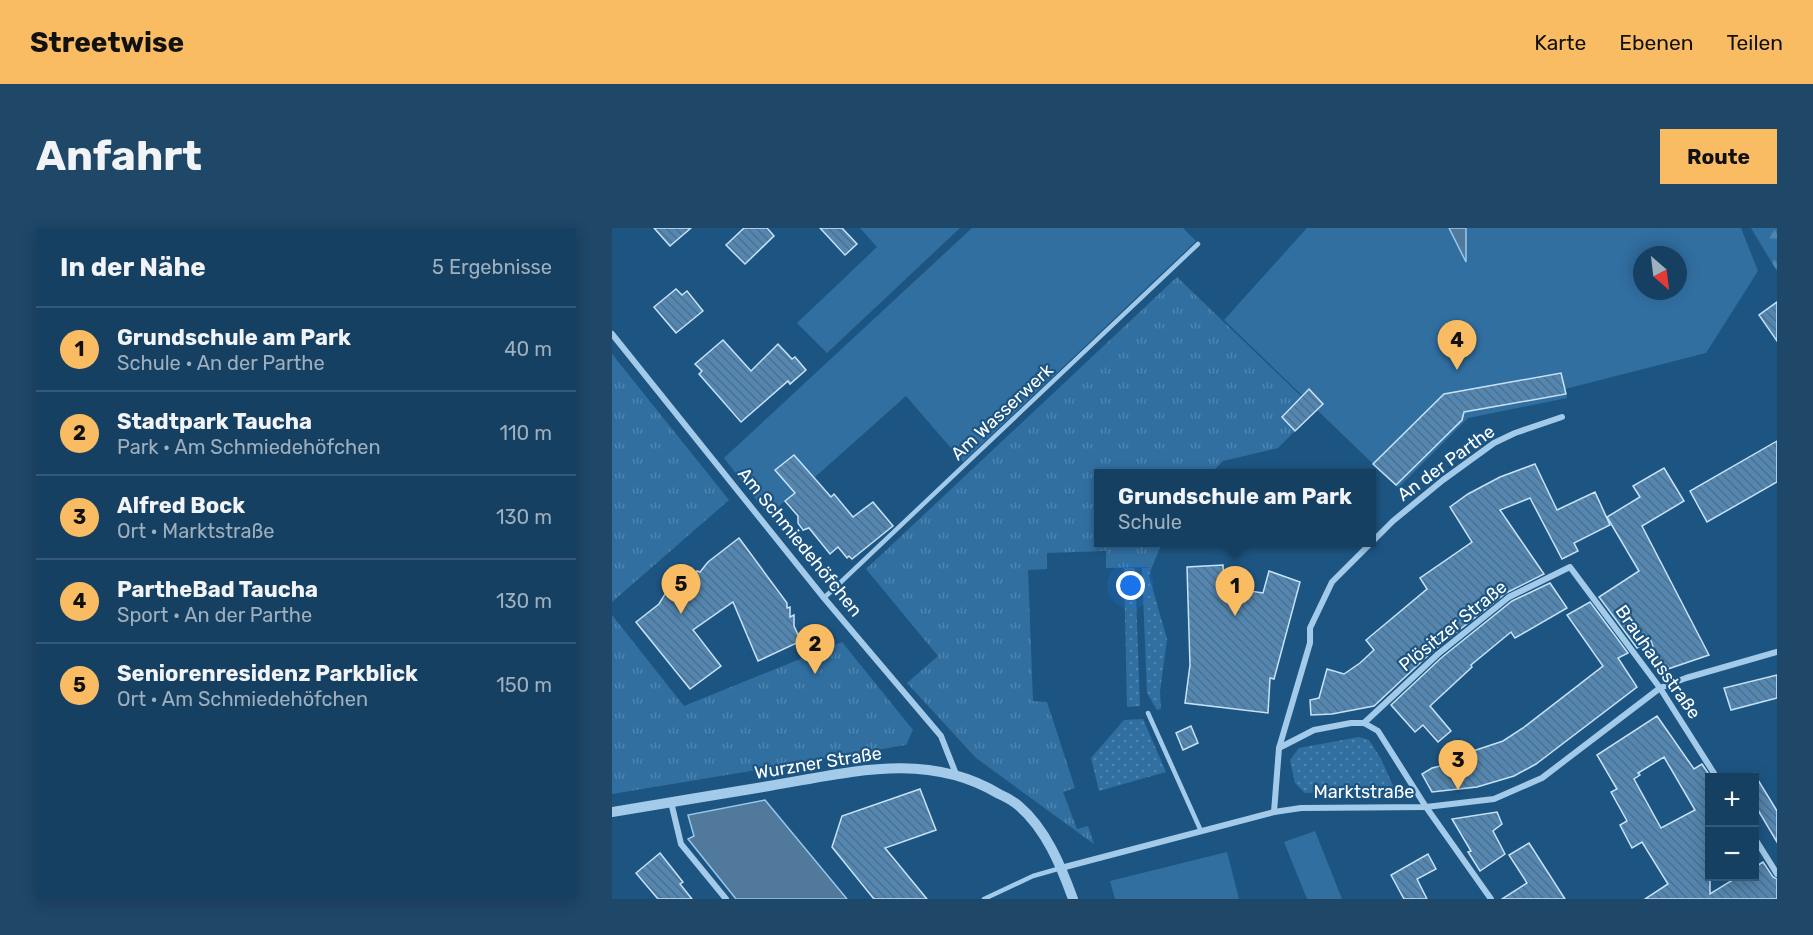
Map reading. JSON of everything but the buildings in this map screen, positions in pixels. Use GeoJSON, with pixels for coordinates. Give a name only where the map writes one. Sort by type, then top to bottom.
{"type":"FeatureCollection","features":[{"type":"Feature","properties":{"kind":"street","name":"Am Schmiedehöfchen"},"geometry":{"type":"LineString","coordinates":[[612,334],[824,598],[941,736],[956,774]]}},
{"type":"Feature","properties":{"kind":"street","name":"An der Parthe"},"geometry":{"type":"LineString","coordinates":[[1376,538],[1443,480],[1494,443],[1515,433],[1562,417]]}},
{"type":"Feature","properties":{"kind":"street","name":"An der Parthe"},"geometry":{"type":"LineString","coordinates":[[1274,812],[1279,748],[1310,644],[1310,628],[1332,582],[1367,547]]}},
{"type":"Feature","properties":{"kind":"street","name":"Brauhausstraße"},"geometry":{"type":"LineString","coordinates":[[1570,567],[1660,688],[1714,773]]}},
{"type":"Feature","properties":{"kind":"street","name":"Plösitzer Straße"},"geometry":{"type":"LineString","coordinates":[[1364,723],[1438,654],[1509,597],[1570,567]]}},
{"type":"Feature","properties":{"kind":"street","name":"Marktstraße"},"geometry":{"type":"LineString","coordinates":[[1061,868],[1274,812],[1301,808],[1426,807],[1494,799],[1542,778],[1660,688],[1686,678],[1777,652]]}},
{"type":"Feature","properties":{"kind":"street"},"geometry":{"type":"LineString","coordinates":[[1279,748],[1314,730],[1364,723],[1378,731],[1426,807],[1491,899]]}},
{"type":"Feature","properties":{"kind":"street","name":"Wurzner Straße"},"geometry":{"type":"LineString","coordinates":[[612,812],[884,768],[935,770],[956,774],[990,788],[1021,807],[1044,836],[1061,868],[1073,899]]}},
{"type":"Feature","properties":{"kind":"street"},"geometry":{"type":"LineString","coordinates":[[671,802],[681,844],[726,899]]}},
{"type":"Feature","properties":{"kind":"street"},"geometry":{"type":"LineString","coordinates":[[1759,844],[1777,874]]}},
{"type":"Feature","properties":{"kind":"lane","name":"Am Wasserwerk"},"geometry":{"type":"LineString","coordinates":[[824,598],[1198,244]]}},
{"type":"Feature","properties":{"kind":"lane"},"geometry":{"type":"LineString","coordinates":[[1148,712],[1201,831]]}},
{"type":"Feature","properties":{"kind":"lane"},"geometry":{"type":"LineString","coordinates":[[1177,798],[1184,796]]}},
{"type":"Feature","properties":{"kind":"lane"},"geometry":{"type":"LineString","coordinates":[[984,899],[1033,876],[1061,868]]}},
{"type":"Feature","properties":{"kind":"green space"},"geometry":{"type":"Polygon","coordinates":[[[860,228],[960,228],[827,353],[797,323],[877,247],[860,228]]]}},
{"type":"Feature","properties":{"kind":"green space"},"geometry":{"type":"Polygon","coordinates":[[[972,228],[1183,228],[1196,241],[963,462],[906,396],[814,478],[768,515],[724,458],[972,228]]]}},
{"type":"Feature","properties":{"kind":"green space"},"geometry":{"type":"Polygon","coordinates":[[[1307,228],[1741,228],[1758,271],[1706,353],[1565,389],[1567,398],[1468,418],[1398,488],[1224,320],[1307,228]]]}},
{"type":"Feature","properties":{"kind":"green space"},"geometry":{"type":"Polygon","coordinates":[[[1751,228],[1777,228],[1777,271],[1751,228]]]}},
{"type":"Feature","properties":{"kind":"green space"},"geometry":{"type":"Polygon","coordinates":[[[1177,277],[1302,397],[1282,417],[1295,431],[1278,448],[1223,461],[1215,469],[1094,469],[1094,547],[1160,547],[1152,567],[1106,568],[1106,551],[1047,553],[1047,569],[1028,570],[1033,701],[1047,702],[1075,788],[1063,792],[1077,829],[1088,826],[1094,844],[976,758],[907,683],[938,656],[866,569],[1177,277]]]}},
{"type":"Feature","properties":{"kind":"green space"},"geometry":{"type":"Polygon","coordinates":[[[612,354],[729,500],[612,602],[612,354]]]}},
{"type":"Feature","properties":{"kind":"green space"},"geometry":{"type":"Polygon","coordinates":[[[1152,567],[1149,576],[1167,639],[1160,692],[1161,709],[1157,710],[1147,693],[1142,568],[1152,567]]]}},
{"type":"Feature","properties":{"kind":"green space"},"geometry":{"type":"Polygon","coordinates":[[[1124,568],[1135,568],[1140,706],[1127,707],[1124,568]]]}},
{"type":"Feature","properties":{"kind":"green space"},"geometry":{"type":"Polygon","coordinates":[[[612,615],[684,706],[842,642],[913,730],[906,745],[612,794],[612,615]]]}},
{"type":"Feature","properties":{"kind":"green space"},"geometry":{"type":"Polygon","coordinates":[[[1143,719],[1166,772],[1099,791],[1091,758],[1124,720],[1143,719]]]}},
{"type":"Feature","properties":{"kind":"green space"},"geometry":{"type":"Polygon","coordinates":[[[1359,737],[1369,740],[1381,759],[1395,790],[1305,793],[1295,783],[1290,760],[1299,748],[1359,737]]]}},
{"type":"Feature","properties":{"kind":"green space"},"geometry":{"type":"Polygon","coordinates":[[[1315,831],[1342,899],[1307,899],[1284,842],[1315,831]]]}},
{"type":"Feature","properties":{"kind":"green space"},"geometry":{"type":"Polygon","coordinates":[[[1227,852],[1239,899],[1115,899],[1110,881],[1227,852]]]}},
{"type":"Feature","properties":{"kind":"shaded area"},"geometry":{"type":"Polygon","coordinates":[[[1449,228],[1466,228],[1466,262],[1449,228]]]}},
{"type":"Feature","properties":{"kind":"shaded area"},"geometry":{"type":"Polygon","coordinates":[[[765,800],[847,899],[736,899],[688,839],[694,836],[688,815],[765,800]]]}},
{"type":"Feature","properties":{"kind":"place","name":"PartheBad Taucha"},"geometry":{"type":"Point","coordinates":[1457,370]}},
{"type":"Feature","properties":{"kind":"place","name":"Seniorenresidenz Parkblick"},"geometry":{"type":"Point","coordinates":[681,614]}},
{"type":"Feature","properties":{"kind":"place","name":"Grundschule am Park"},"geometry":{"type":"Point","coordinates":[1235,616]}},
{"type":"Feature","properties":{"kind":"place","name":"Stadtpark Taucha"},"geometry":{"type":"Point","coordinates":[815,674]}},
{"type":"Feature","properties":{"kind":"place","name":"Alfred Bock"},"geometry":{"type":"Point","coordinates":[1458,790]}}]}
